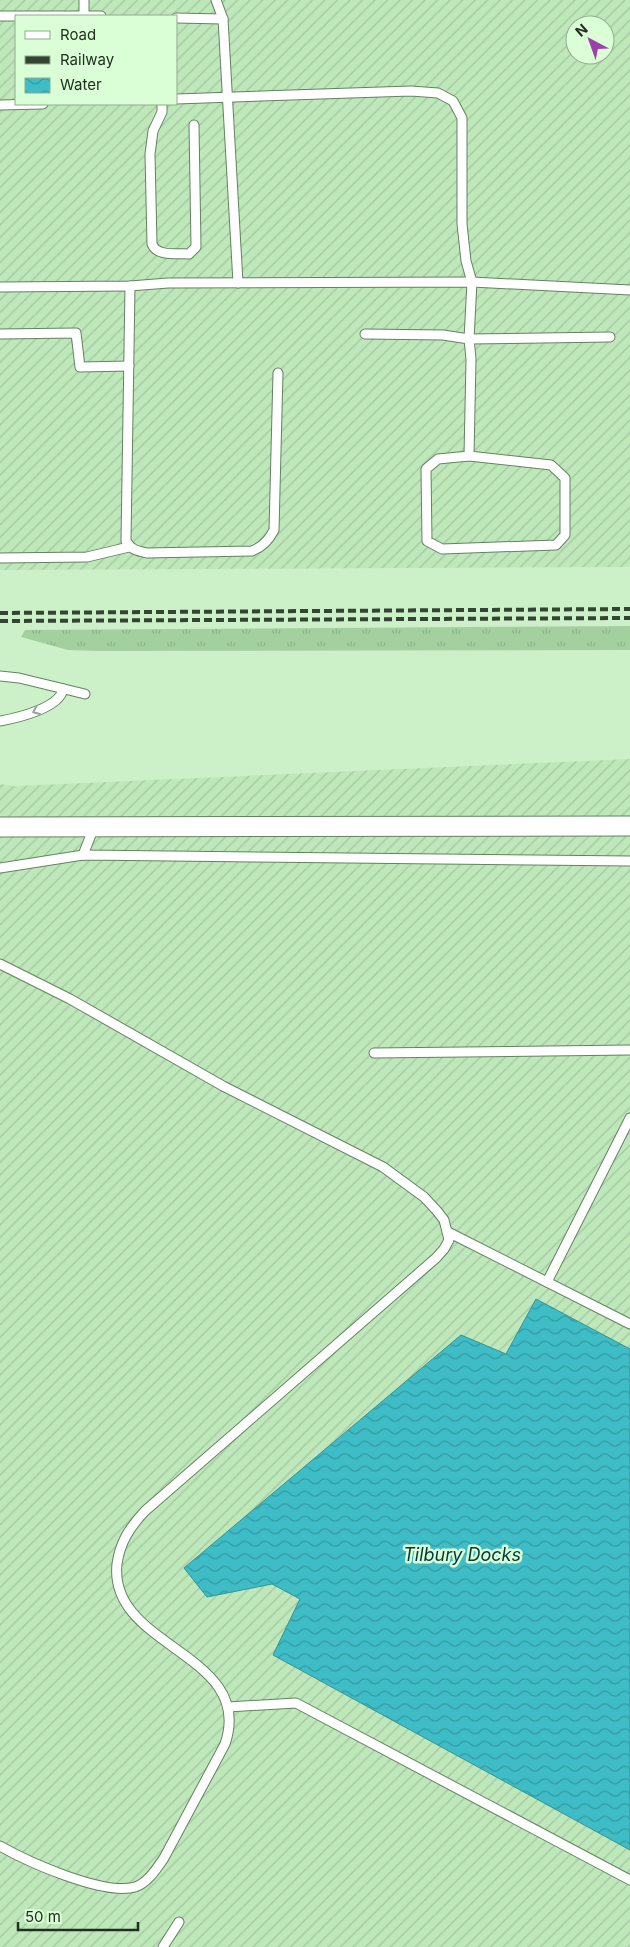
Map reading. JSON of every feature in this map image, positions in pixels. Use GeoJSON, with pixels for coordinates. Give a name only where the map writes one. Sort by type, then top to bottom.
{"type":"FeatureCollection","features":[{"type":"Feature","properties":{"kind":"street"},"geometry":{"type":"LineString","coordinates":[[0,827],[630,826]]}},
{"type":"Feature","properties":{"kind":"lane"},"geometry":{"type":"LineString","coordinates":[[84,0],[84,15]]}},
{"type":"Feature","properties":{"kind":"lane"},"geometry":{"type":"LineString","coordinates":[[216,0],[224,19],[238,283]]}},
{"type":"Feature","properties":{"kind":"lane"},"geometry":{"type":"LineString","coordinates":[[0,16],[15,16]]}},
{"type":"Feature","properties":{"kind":"lane"},"geometry":{"type":"LineString","coordinates":[[178,18],[224,19]]}},
{"type":"Feature","properties":{"kind":"lane"},"geometry":{"type":"LineString","coordinates":[[178,100],[412,91],[438,93],[453,102],[462,118],[462,224],[466,261],[472,282],[469,338],[471,358],[470,456]]}},
{"type":"Feature","properties":{"kind":"lane"},"geometry":{"type":"LineString","coordinates":[[0,105],[15,105]]}},
{"type":"Feature","properties":{"kind":"lane"},"geometry":{"type":"LineString","coordinates":[[162,105],[162,112],[153,131],[150,154],[152,244],[158,252],[189,254],[196,247],[194,125]]}},
{"type":"Feature","properties":{"kind":"lane"},"geometry":{"type":"LineString","coordinates":[[0,287],[130,286],[168,283],[472,282],[630,290]]}},
{"type":"Feature","properties":{"kind":"lane"},"geometry":{"type":"LineString","coordinates":[[130,286],[126,541],[129,547],[147,553],[252,551],[260,548],[270,538],[274,530],[278,373]]}},
{"type":"Feature","properties":{"kind":"lane"},"geometry":{"type":"LineString","coordinates":[[0,334],[76,333],[80,367],[129,366]]}},
{"type":"Feature","properties":{"kind":"lane"},"geometry":{"type":"LineString","coordinates":[[365,334],[443,335],[469,338],[610,337]]}},
{"type":"Feature","properties":{"kind":"lane"},"geometry":{"type":"LineString","coordinates":[[470,456],[551,465],[565,478],[565,536],[556,545],[442,549],[427,541],[426,469],[438,459],[470,456]]}},
{"type":"Feature","properties":{"kind":"lane"},"geometry":{"type":"LineString","coordinates":[[0,558],[87,557],[129,547]]}},
{"type":"Feature","properties":{"kind":"lane"},"geometry":{"type":"LineString","coordinates":[[0,676],[19,678],[85,694]]}},
{"type":"Feature","properties":{"kind":"lane"},"geometry":{"type":"LineString","coordinates":[[0,721],[31,713],[48,706],[59,700],[63,689]]}},
{"type":"Feature","properties":{"kind":"lane"},"geometry":{"type":"LineString","coordinates":[[84,855],[94,827]]}},
{"type":"Feature","properties":{"kind":"lane"},"geometry":{"type":"LineString","coordinates":[[0,868],[84,855],[630,861]]}},
{"type":"Feature","properties":{"kind":"lane"},"geometry":{"type":"LineString","coordinates":[[0,964],[70,999],[223,1086],[383,1168],[424,1197],[444,1220],[448,1232],[448,1240],[444,1249],[436,1258],[145,1511],[135,1521],[122,1542],[118,1561],[118,1580],[126,1604],[145,1626],[206,1673],[225,1697],[228,1708],[229,1725],[224,1744],[164,1858],[147,1880],[135,1887],[122,1888],[92,1884],[18,1856],[0,1846]]}},
{"type":"Feature","properties":{"kind":"lane"},"geometry":{"type":"LineString","coordinates":[[374,1053],[630,1050]]}},
{"type":"Feature","properties":{"kind":"lane"},"geometry":{"type":"LineString","coordinates":[[548,1282],[630,1118]]}},
{"type":"Feature","properties":{"kind":"lane"},"geometry":{"type":"LineString","coordinates":[[448,1232],[630,1324]]}},
{"type":"Feature","properties":{"kind":"lane"},"geometry":{"type":"LineString","coordinates":[[228,1708],[296,1703],[630,1880]]}},
{"type":"Feature","properties":{"kind":"lane"},"geometry":{"type":"LineString","coordinates":[[163,1947],[179,1922]]}},
{"type":"Feature","properties":{"kind":"shaded area"},"geometry":{"type":"Polygon","coordinates":[[[0,0],[630,0],[630,567],[0,570],[0,0]]]}},
{"type":"Feature","properties":{"kind":"shaded area"},"geometry":{"type":"Polygon","coordinates":[[[630,759],[630,1947],[0,1947],[0,784],[15,786],[630,759]]]}},
{"type":"Feature","properties":{"kind":"green space"},"geometry":{"type":"Polygon","coordinates":[[[630,626],[630,650],[100,651],[68,650],[21,637],[25,630],[630,626]]]}},
{"type":"Feature","properties":{"kind":"water","name":"Tilbury Docks"},"geometry":{"type":"Polygon","coordinates":[[[536,1299],[630,1349],[630,1850],[273,1655],[300,1599],[272,1584],[207,1597],[184,1568],[461,1335],[506,1354],[536,1299]]]}},
{"type":"Feature","properties":{"kind":"railway"},"geometry":{"type":"LineString","coordinates":[[0,613],[630,609]]}},
{"type":"Feature","properties":{"kind":"railway"},"geometry":{"type":"LineString","coordinates":[[0,621],[630,618]]}}]}
